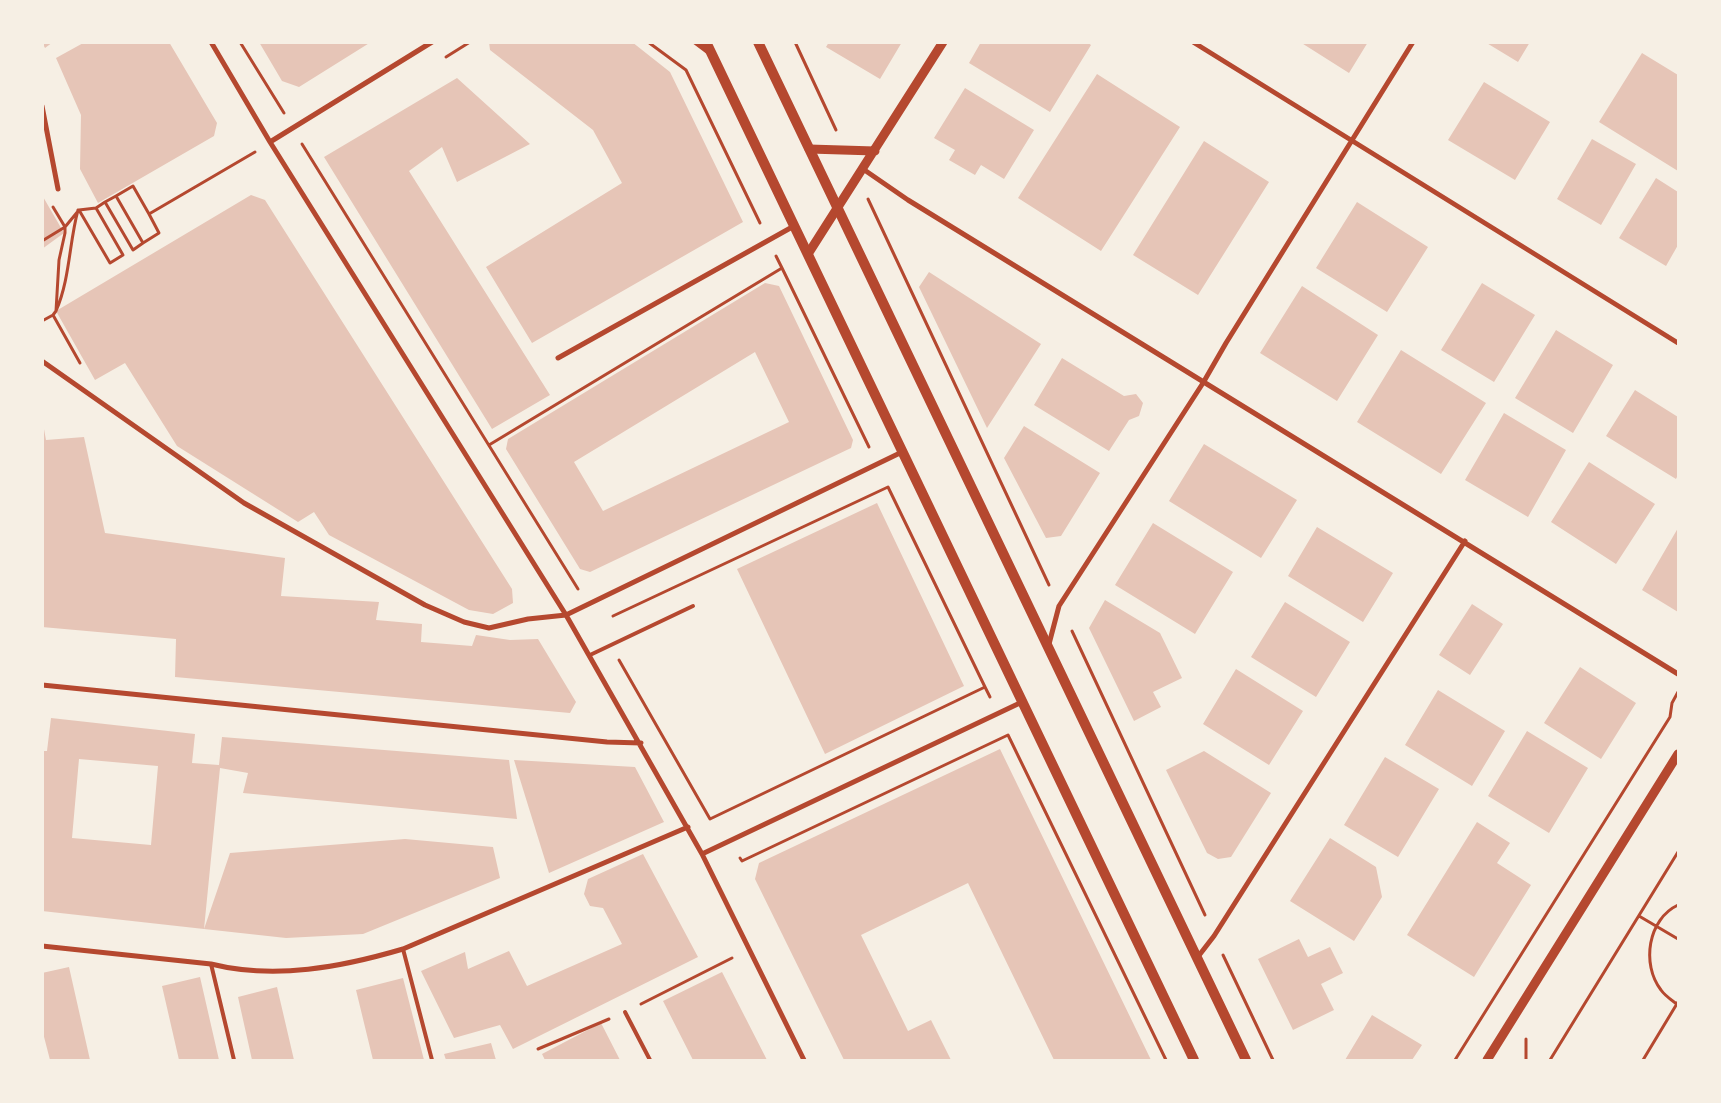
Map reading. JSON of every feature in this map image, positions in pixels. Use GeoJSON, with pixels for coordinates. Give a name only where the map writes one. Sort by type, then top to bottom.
{"type":"FeatureCollection","features":[{"type":"Feature","properties":{"kind":"main road"},"geometry":{"type":"LineString","coordinates":[[706,42],[1194,1060]]}},
{"type":"Feature","properties":{"kind":"main road"},"geometry":{"type":"LineString","coordinates":[[758,42],[1246,1060]]}},
{"type":"Feature","properties":{"kind":"street"},"geometry":{"type":"LineString","coordinates":[[211,42],[270,142],[590,655],[688,827],[804,1060]]}},
{"type":"Feature","properties":{"kind":"street"},"geometry":{"type":"LineString","coordinates":[[270,142],[432,42]]}},
{"type":"Feature","properties":{"kind":"street"},"geometry":{"type":"LineString","coordinates":[[695,42],[712,54]]}},
{"type":"Feature","properties":{"kind":"street"},"geometry":{"type":"LineString","coordinates":[[808,254],[943,42]]}},
{"type":"Feature","properties":{"kind":"street"},"geometry":{"type":"LineString","coordinates":[[1194,42],[1352,142],[1678,342]]}},
{"type":"Feature","properties":{"kind":"street"},"geometry":{"type":"LineString","coordinates":[[1048,647],[1059,606],[1203,383],[1413,42]]}},
{"type":"Feature","properties":{"kind":"street"},"geometry":{"type":"LineString","coordinates":[[43,109],[58,189]]}},
{"type":"Feature","properties":{"kind":"street"},"geometry":{"type":"LineString","coordinates":[[809,149],[846,152],[875,151]]}},
{"type":"Feature","properties":{"kind":"street"},"geometry":{"type":"LineString","coordinates":[[860,173],[908,200],[1203,383],[1465,541],[1678,674]]}},
{"type":"Feature","properties":{"kind":"street"},"geometry":{"type":"LineString","coordinates":[[558,358],[794,225]]}},
{"type":"Feature","properties":{"kind":"street"},"geometry":{"type":"LineString","coordinates":[[42,361],[244,504],[425,605],[464,622],[489,628],[528,619],[566,615],[903,452]]}},
{"type":"Feature","properties":{"kind":"street"},"geometry":{"type":"LineString","coordinates":[[1197,958],[1214,936],[1465,541]]}},
{"type":"Feature","properties":{"kind":"street"},"geometry":{"type":"LineString","coordinates":[[42,685],[598,741],[641,743]]}},
{"type":"Feature","properties":{"kind":"street"},"geometry":{"type":"LineString","coordinates":[[702,854],[1022,702]]}},
{"type":"Feature","properties":{"kind":"street"},"geometry":{"type":"LineString","coordinates":[[1487,1060],[1678,754]]}},
{"type":"Feature","properties":{"kind":"street"},"geometry":{"type":"LineString","coordinates":[[42,946],[211,964],[232,969],[318,969],[365,960],[403,948],[688,827]]}},
{"type":"Feature","properties":{"kind":"lane"},"geometry":{"type":"LineString","coordinates":[[590,655],[693,606]]}},
{"type":"Feature","properties":{"kind":"lane"},"geometry":{"type":"LineString","coordinates":[[403,948],[432,1060]]}},
{"type":"Feature","properties":{"kind":"lane"},"geometry":{"type":"LineString","coordinates":[[211,964],[234,1060]]}},
{"type":"Feature","properties":{"kind":"lane"},"geometry":{"type":"LineString","coordinates":[[625,1012],[650,1060]]}},
{"type":"Feature","properties":{"kind":"path"},"geometry":{"type":"LineString","coordinates":[[240,42],[283,111]]}},
{"type":"Feature","properties":{"kind":"path"},"geometry":{"type":"LineString","coordinates":[[648,42],[686,70],[872,454]]}},
{"type":"Feature","properties":{"kind":"path"},"geometry":{"type":"LineString","coordinates":[[795,42],[846,152]]}},
{"type":"Feature","properties":{"kind":"path"},"geometry":{"type":"LineString","coordinates":[[300,140],[599,622],[888,487],[985,687],[710,819],[611,645]]}},
{"type":"Feature","properties":{"kind":"path"},"geometry":{"type":"LineString","coordinates":[[149,214],[270,142]]}},
{"type":"Feature","properties":{"kind":"path"},"geometry":{"type":"LineString","coordinates":[[860,173],[1059,606],[1273,1060]]}},
{"type":"Feature","properties":{"kind":"path"},"geometry":{"type":"LineString","coordinates":[[42,241],[65,227],[79,210],[96,208],[105,202],[133,186],[160,233],[133,250],[105,202]]}},
{"type":"Feature","properties":{"kind":"path"},"geometry":{"type":"LineString","coordinates":[[58,189],[53,207],[65,227],[54,313],[88,377],[94,398]]}},
{"type":"Feature","properties":{"kind":"path"},"geometry":{"type":"LineString","coordinates":[[116,196],[144,244]]}},
{"type":"Feature","properties":{"kind":"path"},"geometry":{"type":"LineString","coordinates":[[79,210],[110,263],[123,255],[96,208]]}},
{"type":"Feature","properties":{"kind":"path"},"geometry":{"type":"LineString","coordinates":[[42,321],[54,313],[64,292],[72,232],[79,210]]}},
{"type":"Feature","properties":{"kind":"path"},"geometry":{"type":"LineString","coordinates":[[489,446],[782,268]]}},
{"type":"Feature","properties":{"kind":"path"},"geometry":{"type":"LineString","coordinates":[[1455,1060],[1670,717],[1672,703],[1678,692]]}},
{"type":"Feature","properties":{"kind":"path"},"geometry":{"type":"LineString","coordinates":[[742,861],[1008,735],[1166,1060]]}},
{"type":"Feature","properties":{"kind":"path"},"geometry":{"type":"LineString","coordinates":[[1550,1060],[1678,852]]}},
{"type":"Feature","properties":{"kind":"path"},"geometry":{"type":"LineString","coordinates":[[1643,1060],[1678,1004],[1661,990],[1650,968],[1649,947],[1656,926],[1678,905]]}},
{"type":"Feature","properties":{"kind":"path"},"geometry":{"type":"LineString","coordinates":[[1640,916],[1678,939]]}},
{"type":"Feature","properties":{"kind":"building"},"geometry":{"type":"Polygon","coordinates":[[[42,42],[53,42],[45,48],[42,42]]]}},
{"type":"Feature","properties":{"kind":"building"},"geometry":{"type":"Polygon","coordinates":[[[85,42],[169,42],[217,123],[214,136],[98,203],[80,169],[81,115],[56,58],[85,42]]]}},
{"type":"Feature","properties":{"kind":"building"},"geometry":{"type":"Polygon","coordinates":[[[259,42],[371,42],[299,87],[282,81],[259,42]]]}},
{"type":"Feature","properties":{"kind":"building"},"geometry":{"type":"Polygon","coordinates":[[[489,42],[632,42],[670,72],[743,222],[532,343],[486,267],[622,183],[593,130],[490,50],[489,42]]]}},
{"type":"Feature","properties":{"kind":"building"},"geometry":{"type":"Polygon","coordinates":[[[829,42],[902,42],[880,79],[826,47],[829,42]]]}},
{"type":"Feature","properties":{"kind":"building"},"geometry":{"type":"Polygon","coordinates":[[[981,42],[1087,42],[1091,45],[1050,112],[969,63],[981,42]]]}},
{"type":"Feature","properties":{"kind":"building"},"geometry":{"type":"Polygon","coordinates":[[[1300,42],[1368,42],[1349,73],[1300,42]]]}},
{"type":"Feature","properties":{"kind":"building"},"geometry":{"type":"Polygon","coordinates":[[[1485,42],[1530,42],[1518,62],[1485,42]]]}},
{"type":"Feature","properties":{"kind":"building"},"geometry":{"type":"Polygon","coordinates":[[[1642,53],[1678,75],[1678,171],[1599,122],[1642,53]]]}},
{"type":"Feature","properties":{"kind":"building"},"geometry":{"type":"Polygon","coordinates":[[[1097,74],[1180,127],[1101,251],[1018,198],[1097,74]]]}},
{"type":"Feature","properties":{"kind":"building"},"geometry":{"type":"Polygon","coordinates":[[[457,78],[530,144],[457,182],[442,147],[409,171],[550,395],[492,429],[324,157],[457,78]]]}},
{"type":"Feature","properties":{"kind":"building"},"geometry":{"type":"Polygon","coordinates":[[[1484,82],[1550,122],[1515,180],[1448,140],[1484,82]]]}},
{"type":"Feature","properties":{"kind":"building"},"geometry":{"type":"Polygon","coordinates":[[[965,88],[1034,130],[1004,179],[981,165],[975,175],[949,160],[955,150],[934,138],[965,88]]]}},
{"type":"Feature","properties":{"kind":"building"},"geometry":{"type":"Polygon","coordinates":[[[1592,139],[1636,164],[1601,225],[1557,199],[1592,139]]]}},
{"type":"Feature","properties":{"kind":"building"},"geometry":{"type":"Polygon","coordinates":[[[1204,141],[1269,182],[1198,295],[1133,255],[1204,141]]]}},
{"type":"Feature","properties":{"kind":"building"},"geometry":{"type":"Polygon","coordinates":[[[1656,178],[1678,192],[1678,245],[1666,266],[1619,238],[1656,178]]]}},
{"type":"Feature","properties":{"kind":"building"},"geometry":{"type":"Polygon","coordinates":[[[42,195],[64,233],[42,249],[42,195]]]}},
{"type":"Feature","properties":{"kind":"building"},"geometry":{"type":"Polygon","coordinates":[[[251,195],[265,200],[512,589],[513,603],[493,614],[469,610],[329,535],[314,512],[298,522],[177,446],[125,363],[95,380],[56,311],[251,195]]]}},
{"type":"Feature","properties":{"kind":"building"},"geometry":{"type":"Polygon","coordinates":[[[1357,202],[1428,247],[1387,312],[1316,268],[1357,202]]]}},
{"type":"Feature","properties":{"kind":"building"},"geometry":{"type":"Polygon","coordinates":[[[929,272],[1041,344],[987,428],[919,287],[929,272]]]}},
{"type":"Feature","properties":{"kind":"building"},"geometry":{"type":"Polygon","coordinates":[[[765,283],[779,286],[853,440],[851,448],[590,572],[580,569],[506,449],[508,439],[765,283]],[[755,352],[574,462],[603,511],[789,422],[755,352]]]}},
{"type":"Feature","properties":{"kind":"building"},"geometry":{"type":"Polygon","coordinates":[[[1482,283],[1535,315],[1494,382],[1441,350],[1482,283]]]}},
{"type":"Feature","properties":{"kind":"building"},"geometry":{"type":"Polygon","coordinates":[[[1302,286],[1378,335],[1337,401],[1260,353],[1302,286]]]}},
{"type":"Feature","properties":{"kind":"building"},"geometry":{"type":"Polygon","coordinates":[[[1556,330],[1613,365],[1573,433],[1515,398],[1556,330]]]}},
{"type":"Feature","properties":{"kind":"building"},"geometry":{"type":"Polygon","coordinates":[[[1401,350],[1486,403],[1441,474],[1357,422],[1401,350]]]}},
{"type":"Feature","properties":{"kind":"building"},"geometry":{"type":"Polygon","coordinates":[[[1062,358],[1124,396],[1136,394],[1143,403],[1139,416],[1129,420],[1109,451],[1034,405],[1062,358]]]}},
{"type":"Feature","properties":{"kind":"building"},"geometry":{"type":"Polygon","coordinates":[[[1635,390],[1678,417],[1678,475],[1676,479],[1606,436],[1635,390]]]}},
{"type":"Feature","properties":{"kind":"building"},"geometry":{"type":"Polygon","coordinates":[[[1504,413],[1566,450],[1528,517],[1465,480],[1504,413]]]}},
{"type":"Feature","properties":{"kind":"building"},"geometry":{"type":"Polygon","coordinates":[[[42,418],[46,440],[84,437],[105,533],[285,558],[281,596],[379,602],[376,620],[422,624],[421,642],[472,646],[476,635],[510,640],[538,639],[576,702],[570,713],[175,677],[176,639],[42,627],[42,418]]]}},
{"type":"Feature","properties":{"kind":"building"},"geometry":{"type":"Polygon","coordinates":[[[1024,426],[1100,473],[1061,536],[1046,538],[1004,458],[1024,426]]]}},
{"type":"Feature","properties":{"kind":"building"},"geometry":{"type":"Polygon","coordinates":[[[1204,444],[1297,500],[1261,558],[1169,501],[1204,444]]]}},
{"type":"Feature","properties":{"kind":"building"},"geometry":{"type":"Polygon","coordinates":[[[1589,462],[1655,504],[1616,564],[1551,522],[1589,462]]]}},
{"type":"Feature","properties":{"kind":"building"},"geometry":{"type":"Polygon","coordinates":[[[877,503],[964,686],[825,754],[737,569],[877,503]]]}},
{"type":"Feature","properties":{"kind":"building"},"geometry":{"type":"Polygon","coordinates":[[[1153,523],[1233,572],[1195,634],[1115,585],[1153,523]]]}},
{"type":"Feature","properties":{"kind":"building"},"geometry":{"type":"Polygon","coordinates":[[[1317,527],[1393,573],[1363,622],[1288,576],[1317,527]]]}},
{"type":"Feature","properties":{"kind":"building"},"geometry":{"type":"Polygon","coordinates":[[[1678,528],[1678,612],[1642,590],[1678,528]]]}},
{"type":"Feature","properties":{"kind":"building"},"geometry":{"type":"Polygon","coordinates":[[[1105,600],[1160,633],[1182,678],[1153,692],[1161,707],[1134,721],[1089,628],[1105,600]]]}},
{"type":"Feature","properties":{"kind":"building"},"geometry":{"type":"Polygon","coordinates":[[[1285,602],[1350,642],[1316,697],[1251,657],[1285,602]]]}},
{"type":"Feature","properties":{"kind":"building"},"geometry":{"type":"Polygon","coordinates":[[[1472,604],[1503,624],[1470,675],[1439,655],[1472,604]]]}},
{"type":"Feature","properties":{"kind":"building"},"geometry":{"type":"Polygon","coordinates":[[[1580,667],[1636,703],[1601,759],[1544,723],[1580,667]]]}},
{"type":"Feature","properties":{"kind":"building"},"geometry":{"type":"Polygon","coordinates":[[[1236,669],[1303,711],[1269,765],[1203,724],[1236,669]]]}},
{"type":"Feature","properties":{"kind":"building"},"geometry":{"type":"Polygon","coordinates":[[[1438,690],[1505,731],[1472,786],[1405,745],[1438,690]]]}},
{"type":"Feature","properties":{"kind":"building"},"geometry":{"type":"Polygon","coordinates":[[[51,718],[195,734],[192,763],[219,765],[222,737],[509,760],[517,819],[243,793],[248,773],[220,768],[204,929],[42,911],[42,751],[47,751],[51,718]],[[79,759],[72,838],[151,845],[158,766],[79,759]]]}},
{"type":"Feature","properties":{"kind":"building"},"geometry":{"type":"Polygon","coordinates":[[[1527,731],[1588,768],[1549,833],[1488,796],[1527,731]]]}},
{"type":"Feature","properties":{"kind":"building"},"geometry":{"type":"Polygon","coordinates":[[[1000,749],[1151,1060],[1054,1060],[968,883],[861,935],[908,1031],[931,1020],[951,1060],[844,1060],[755,879],[759,863],[1000,749]]]}},
{"type":"Feature","properties":{"kind":"building"},"geometry":{"type":"Polygon","coordinates":[[[1204,751],[1271,793],[1231,857],[1218,859],[1207,853],[1166,770],[1204,751]]]}},
{"type":"Feature","properties":{"kind":"building"},"geometry":{"type":"Polygon","coordinates":[[[1385,757],[1439,789],[1398,857],[1344,825],[1385,757]]]}},
{"type":"Feature","properties":{"kind":"building"},"geometry":{"type":"Polygon","coordinates":[[[514,760],[635,767],[664,822],[549,873],[514,760]]]}},
{"type":"Feature","properties":{"kind":"building"},"geometry":{"type":"Polygon","coordinates":[[[1477,822],[1510,843],[1497,863],[1531,885],[1474,977],[1407,935],[1477,822]]]}},
{"type":"Feature","properties":{"kind":"building"},"geometry":{"type":"Polygon","coordinates":[[[1330,838],[1376,867],[1382,897],[1354,941],[1290,901],[1330,838]]]}},
{"type":"Feature","properties":{"kind":"building"},"geometry":{"type":"Polygon","coordinates":[[[405,839],[493,847],[500,878],[363,934],[286,938],[204,929],[230,853],[405,839]]]}},
{"type":"Feature","properties":{"kind":"building"},"geometry":{"type":"Polygon","coordinates":[[[643,854],[698,957],[513,1049],[500,1025],[454,1038],[421,971],[465,952],[468,969],[509,951],[527,986],[622,944],[603,908],[590,906],[584,894],[588,879],[643,854]]]}},
{"type":"Feature","properties":{"kind":"building"},"geometry":{"type":"Polygon","coordinates":[[[1299,939],[1308,957],[1330,947],[1343,973],[1321,984],[1334,1010],[1293,1030],[1258,959],[1299,939]]]}},
{"type":"Feature","properties":{"kind":"building"},"geometry":{"type":"Polygon","coordinates":[[[69,967],[90,1060],[50,1060],[42,1029],[42,973],[69,967]]]}},
{"type":"Feature","properties":{"kind":"building"},"geometry":{"type":"Polygon","coordinates":[[[722,972],[767,1060],[693,1060],[663,1001],[722,972]]]}},
{"type":"Feature","properties":{"kind":"building"},"geometry":{"type":"Polygon","coordinates":[[[200,977],[219,1060],[179,1060],[162,986],[200,977]]]}},
{"type":"Feature","properties":{"kind":"building"},"geometry":{"type":"Polygon","coordinates":[[[403,978],[424,1060],[373,1060],[356,990],[403,978]]]}},
{"type":"Feature","properties":{"kind":"building"},"geometry":{"type":"Polygon","coordinates":[[[277,987],[294,1060],[252,1060],[238,997],[277,987]]]}},
{"type":"Feature","properties":{"kind":"building"},"geometry":{"type":"Polygon","coordinates":[[[1372,1015],[1422,1045],[1412,1060],[1345,1060],[1372,1015]]]}},
{"type":"Feature","properties":{"kind":"building"},"geometry":{"type":"Polygon","coordinates":[[[601,1023],[620,1060],[545,1060],[542,1054],[601,1023]]]}},
{"type":"Feature","properties":{"kind":"building"},"geometry":{"type":"Polygon","coordinates":[[[491,1043],[496,1060],[446,1060],[444,1054],[491,1043]]]}}]}
